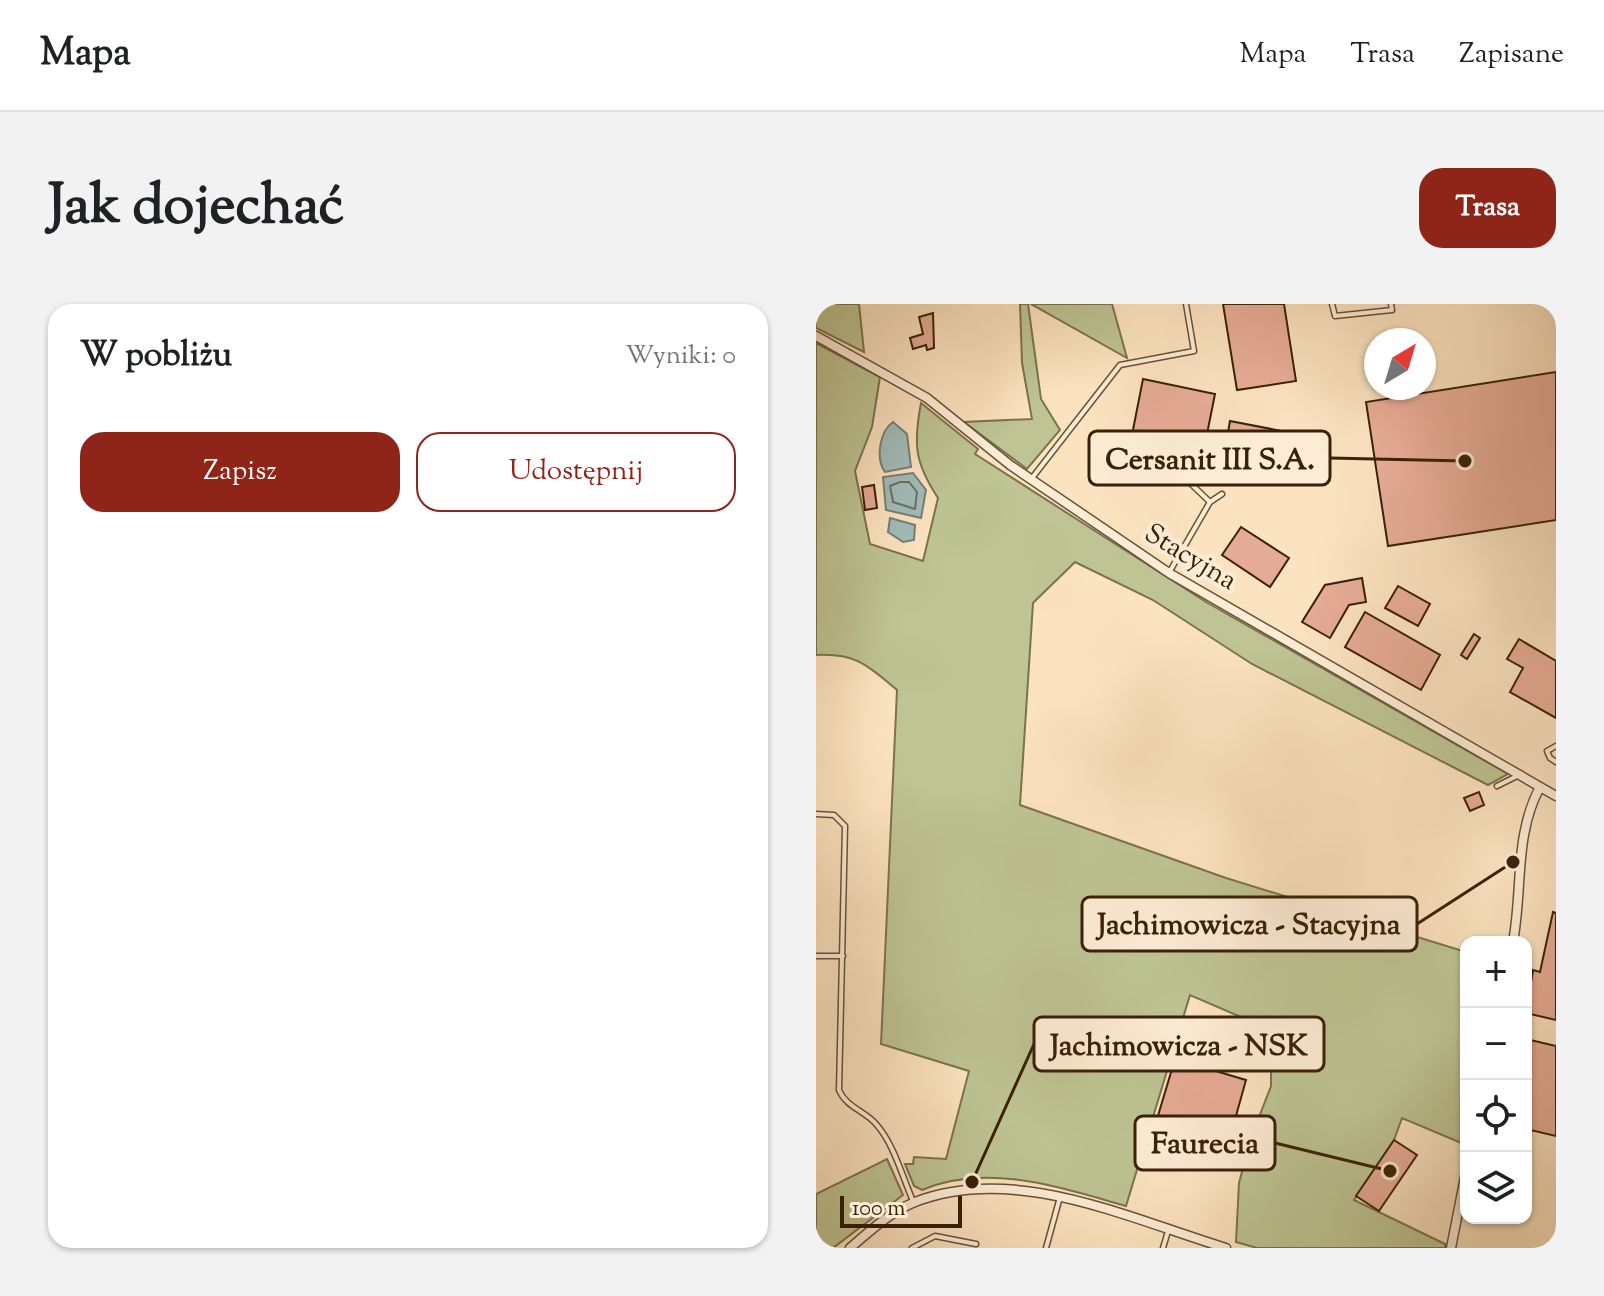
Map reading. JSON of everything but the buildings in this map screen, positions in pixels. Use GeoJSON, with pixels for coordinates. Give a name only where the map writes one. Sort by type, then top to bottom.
{"type":"FeatureCollection","features":[{"type":"Feature","properties":{"kind":"street","name":"Stacyjna"},"geometry":{"type":"LineString","coordinates":[[816,336],[909,386],[1030,480],[1169,573],[1556,796]]}},
{"type":"Feature","properties":{"kind":"street"},"geometry":{"type":"LineString","coordinates":[[1514,936],[1520,888],[1521,837],[1529,808],[1540,787]]}},
{"type":"Feature","properties":{"kind":"street"},"geometry":{"type":"LineString","coordinates":[[850,1248],[878,1224],[913,1203],[978,1188],[1019,1188],[1060,1197],[1226,1248]]}},
{"type":"Feature","properties":{"kind":"street"},"geometry":{"type":"LineString","coordinates":[[1451,1248],[1460,1202]]}},
{"type":"Feature","properties":{"kind":"lane"},"geometry":{"type":"LineString","coordinates":[[816,312],[819,304]]}},
{"type":"Feature","properties":{"kind":"lane"},"geometry":{"type":"LineString","coordinates":[[1030,480],[1120,365],[1194,351],[1186,304]]}},
{"type":"Feature","properties":{"kind":"lane"},"geometry":{"type":"LineString","coordinates":[[1332,304],[1335,316],[1392,310],[1391,304]]}},
{"type":"Feature","properties":{"kind":"lane"},"geometry":{"type":"LineString","coordinates":[[1137,470],[1189,482],[1210,502]]}},
{"type":"Feature","properties":{"kind":"lane"},"geometry":{"type":"LineString","coordinates":[[1169,573],[1210,502],[1222,494]]}},
{"type":"Feature","properties":{"kind":"lane"},"geometry":{"type":"LineString","coordinates":[[1556,746],[1547,751],[1556,762]]}},
{"type":"Feature","properties":{"kind":"lane"},"geometry":{"type":"LineString","coordinates":[[1497,786],[1519,775]]}},
{"type":"Feature","properties":{"kind":"lane"},"geometry":{"type":"LineString","coordinates":[[816,814],[834,815],[845,826],[839,1090],[842,1098],[863,1112],[884,1135],[913,1203]]}},
{"type":"Feature","properties":{"kind":"lane"},"geometry":{"type":"LineString","coordinates":[[816,956],[843,956]]}},
{"type":"Feature","properties":{"kind":"lane"},"geometry":{"type":"LineString","coordinates":[[1046,1248],[1060,1197]]}},
{"type":"Feature","properties":{"kind":"lane"},"geometry":{"type":"LineString","coordinates":[[1163,1248],[1168,1231]]}},
{"type":"Feature","properties":{"kind":"lane"},"geometry":{"type":"LineString","coordinates":[[912,1248],[935,1236],[976,1244]]}},
{"type":"Feature","properties":{"kind":"green space"},"geometry":{"type":"Polygon","coordinates":[[[816,304],[859,304],[864,352],[816,328],[816,304]]]}},
{"type":"Feature","properties":{"kind":"green space"},"geometry":{"type":"Polygon","coordinates":[[[1020,304],[1028,304],[1041,399],[1060,430],[1027,469],[964,422],[1032,419],[1022,363],[1020,304]]]}},
{"type":"Feature","properties":{"kind":"green space"},"geometry":{"type":"Polygon","coordinates":[[[1031,304],[1112,304],[1127,358],[1031,304]]]}},
{"type":"Feature","properties":{"kind":"green space"},"geometry":{"type":"Polygon","coordinates":[[[816,343],[880,377],[872,427],[855,471],[870,544],[923,561],[938,498],[920,464],[918,453],[921,403],[978,449],[975,454],[1206,602],[1508,774],[1488,785],[1252,664],[1153,600],[1075,562],[1033,603],[1020,805],[1226,878],[1460,950],[1460,1142],[1402,1118],[1394,1140],[1354,1200],[1445,1244],[1445,1248],[1257,1248],[1236,1242],[1239,1183],[1251,1138],[1271,1086],[1271,1030],[1190,995],[1126,1206],[1050,1186],[998,1178],[947,1182],[922,1190],[914,1186],[905,1164],[913,1164],[914,1157],[946,1159],[969,1071],[881,1044],[897,690],[860,662],[841,656],[816,655],[816,343]]]}},
{"type":"Feature","properties":{"kind":"green space"},"geometry":{"type":"Polygon","coordinates":[[[887,1159],[903,1195],[833,1248],[816,1248],[816,1194],[887,1159]]]}},
{"type":"Feature","properties":{"kind":"water"},"geometry":{"type":"Polygon","coordinates":[[[893,422],[907,434],[911,467],[885,472],[880,460],[880,445],[893,422]]]}},
{"type":"Feature","properties":{"kind":"water"},"geometry":{"type":"Polygon","coordinates":[[[913,473],[926,490],[921,518],[886,510],[883,477],[913,473]]]}},
{"type":"Feature","properties":{"kind":"water"},"geometry":{"type":"Polygon","coordinates":[[[890,518],[915,525],[914,540],[903,542],[888,532],[890,518]]]}},
{"type":"Feature","properties":{"kind":"place","name":"Cersanit III S.A."},"geometry":{"type":"Point","coordinates":[1465,461]}},
{"type":"Feature","properties":{"kind":"place","name":"Jachimowicza - Stacyjna"},"geometry":{"type":"Point","coordinates":[1513,862]}},
{"type":"Feature","properties":{"kind":"place","name":"Faurecia"},"geometry":{"type":"Point","coordinates":[1390,1171]}},
{"type":"Feature","properties":{"kind":"place","name":"Jachimowicza - NSK"},"geometry":{"type":"Point","coordinates":[972,1182]}}]}
